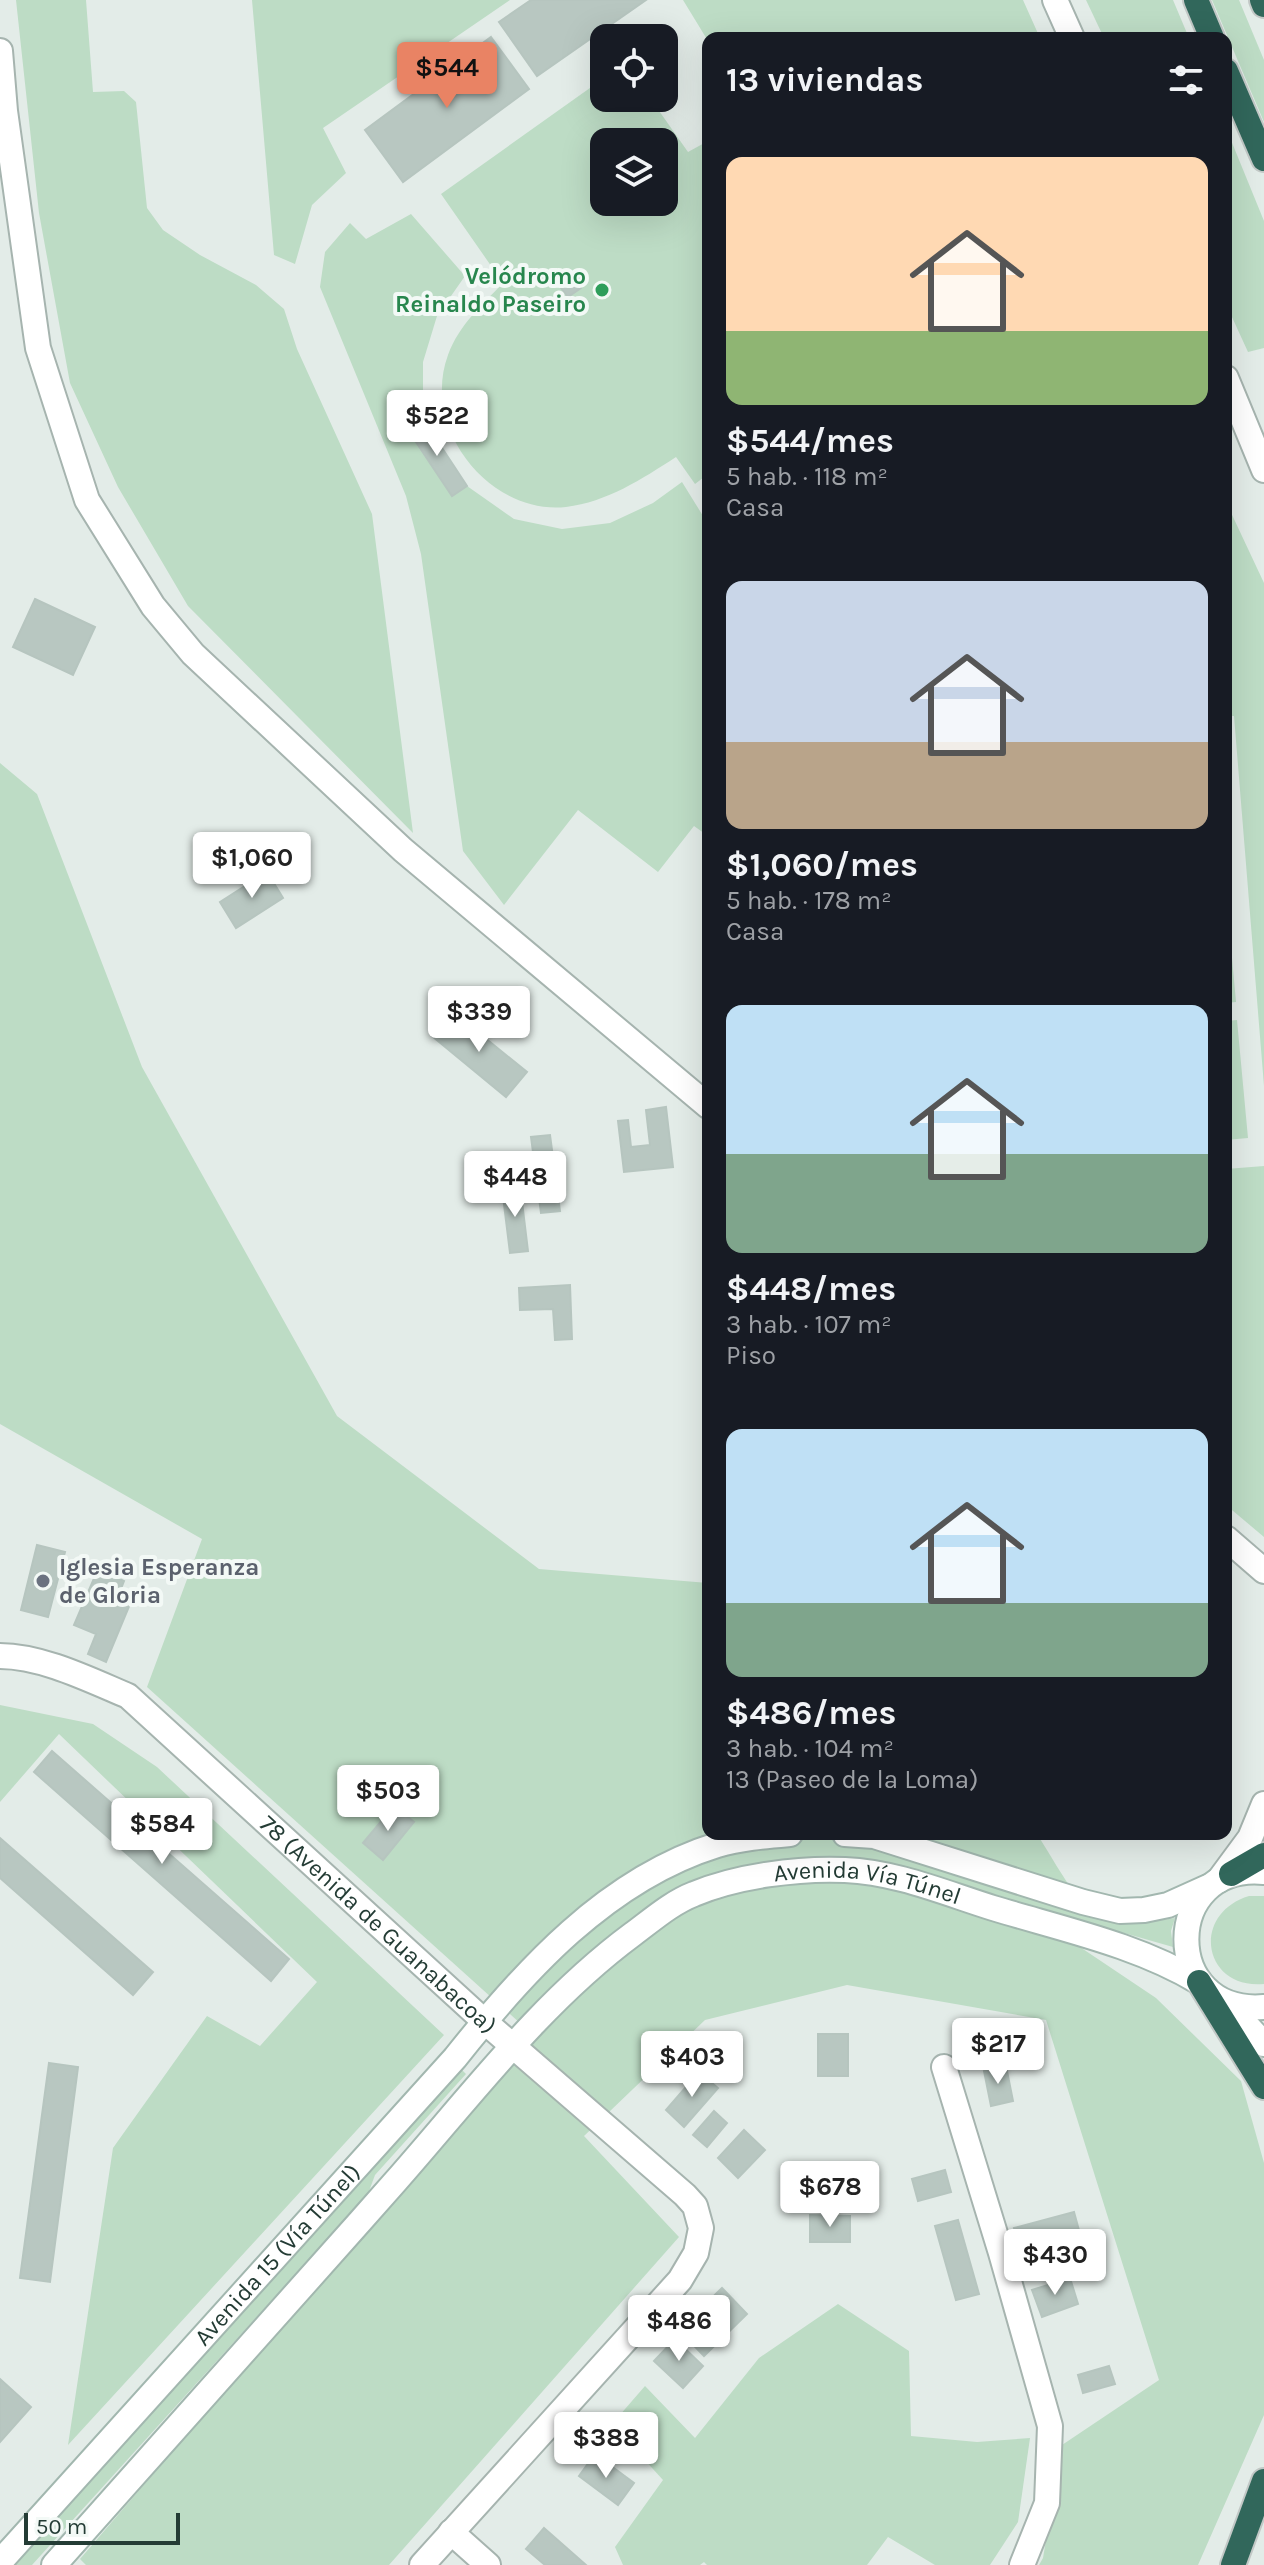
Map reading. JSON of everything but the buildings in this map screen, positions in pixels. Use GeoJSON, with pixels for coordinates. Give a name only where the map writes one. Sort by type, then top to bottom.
{"type":"FeatureCollection","features":[{"type":"Feature","properties":{"kind":"highway"},"geometry":{"type":"LineString","coordinates":[[1196,0],[1209,32]]}},
{"type":"Feature","properties":{"kind":"highway"},"geometry":{"type":"LineString","coordinates":[[1232,85],[1264,159]]}},
{"type":"Feature","properties":{"kind":"highway"},"geometry":{"type":"LineString","coordinates":[[1219,1881],[1264,1855]]}},
{"type":"Feature","properties":{"kind":"highway"},"geometry":{"type":"LineString","coordinates":[[1199,1982],[1264,2087]]}},
{"type":"Feature","properties":{"kind":"highway"},"geometry":{"type":"LineString","coordinates":[[1234,2565],[1264,2481]]}},
{"type":"Feature","properties":{"kind":"highway"},"geometry":{"type":"LineString","coordinates":[[1234,2565],[1264,2507]]}},
{"type":"Feature","properties":{"kind":"street"},"geometry":{"type":"LineString","coordinates":[[1055,0],[1069,32]]}},
{"type":"Feature","properties":{"kind":"street"},"geometry":{"type":"LineString","coordinates":[[0,51],[5,111],[38,348],[87,500],[153,606],[193,654],[403,850],[702,1101]]}},
{"type":"Feature","properties":{"kind":"street"},"geometry":{"type":"LineString","coordinates":[[1232,393],[1264,470]]}},
{"type":"Feature","properties":{"kind":"street"},"geometry":{"type":"LineString","coordinates":[[1232,1543],[1264,1571]]}},
{"type":"Feature","properties":{"kind":"street","name":"78 (Avenida de Guanabacoa)"},"geometry":{"type":"LineString","coordinates":[[0,1656],[12,1656],[72,1672],[128,1696],[484,2021],[665,2176],[695,2206],[701,2228],[696,2253],[680,2280],[451,2532]]}},
{"type":"Feature","properties":{"kind":"street"},"geometry":{"type":"LineString","coordinates":[[1199,1982],[1186,1950],[1186,1928],[1194,1906],[1219,1881],[1250,1838],[1264,1804]]}},
{"type":"Feature","properties":{"kind":"street","name":"Avenida Vía Túnel"},"geometry":{"type":"LineString","coordinates":[[555,1948],[565,1936],[602,1907],[646,1877],[687,1856],[720,1844],[748,1840]]}},
{"type":"Feature","properties":{"kind":"street","name":"Avenida Vía Túnel"},"geometry":{"type":"LineString","coordinates":[[887,1840],[1120,1911],[1168,1905],[1219,1881]]}},
{"type":"Feature","properties":{"kind":"street","name":"Avenida Vía Túnel"},"geometry":{"type":"LineString","coordinates":[[558,2000],[609,1952],[662,1912],[691,1895],[767,1875],[843,1869],[917,1883],[1062,1928],[1179,1969],[1226,2003]]}},
{"type":"Feature","properties":{"kind":"street"},"geometry":{"type":"LineString","coordinates":[[1219,1881],[1251,1871],[1264,1872]]}},
{"type":"Feature","properties":{"kind":"street","name":"Avenida 15 (Vía Túnel)"},"geometry":{"type":"LineString","coordinates":[[0,2562],[455,2058],[484,2021],[555,1948]]}},
{"type":"Feature","properties":{"kind":"street","name":"Avenida 15 (Vía Túnel)"},"geometry":{"type":"LineString","coordinates":[[54,2565],[558,2000]]}},
{"type":"Feature","properties":{"kind":"street"},"geometry":{"type":"LineString","coordinates":[[1226,2003],[1248,2008],[1264,2007]]}},
{"type":"Feature","properties":{"kind":"street"},"geometry":{"type":"LineString","coordinates":[[1226,2003],[1264,2044]]}},
{"type":"Feature","properties":{"kind":"street"},"geometry":{"type":"LineString","coordinates":[[944,2067],[1050,2426],[1047,2503],[1022,2565]]}},
{"type":"Feature","properties":{"kind":"street"},"geometry":{"type":"LineString","coordinates":[[422,2565],[451,2532],[488,2565]]}},
{"type":"Feature","properties":{"kind":"green space"},"geometry":{"type":"Polygon","coordinates":[[[16,0],[86,0],[93,92],[124,91],[136,102],[147,208],[163,230],[200,255],[256,285],[284,309],[297,349],[372,514],[413,833],[188,606],[118,487],[70,383],[39,213],[16,0]]]}},
{"type":"Feature","properties":{"kind":"green space"},"geometry":{"type":"Polygon","coordinates":[[[252,0],[510,0],[323,128],[346,173],[312,205],[295,264],[274,255],[252,0]]]}},
{"type":"Feature","properties":{"kind":"green space"},"geometry":{"type":"Polygon","coordinates":[[[683,0],[1023,0],[1037,32],[703,32],[683,0]]]}},
{"type":"Feature","properties":{"kind":"green space"},"geometry":{"type":"Polygon","coordinates":[[[1086,0],[1173,0],[1186,32],[1101,32],[1086,0]]]}},
{"type":"Feature","properties":{"kind":"green space"},"geometry":{"type":"Polygon","coordinates":[[[1212,0],[1239,0],[1264,60],[1264,122],[1232,47],[1232,32],[1226,32],[1212,0]]]}},
{"type":"Feature","properties":{"kind":"green space","name":"Velódromo Reinaldo Paseiro"},"geometry":{"type":"Polygon","coordinates":[[[590,88],[590,112],[660,112],[671,128],[590,128],[590,216],[678,216],[678,138],[688,152],[702,144],[702,479],[695,484],[676,457],[610,495],[566,507],[537,506],[511,497],[487,481],[468,461],[453,437],[444,410],[442,383],[448,355],[458,334],[503,283],[441,194],[590,88]]]}},
{"type":"Feature","properties":{"kind":"green space"},"geometry":{"type":"Polygon","coordinates":[[[1232,143],[1264,221],[1264,348],[1248,352],[1232,317],[1232,143]]]}},
{"type":"Feature","properties":{"kind":"green space"},"geometry":{"type":"Polygon","coordinates":[[[411,214],[465,276],[437,316],[423,362],[423,419],[408,430],[452,496],[467,486],[514,519],[562,529],[610,523],[653,503],[682,482],[702,514],[702,832],[694,826],[658,872],[578,810],[504,905],[463,851],[421,554],[406,496],[320,287],[325,252],[350,223],[366,239],[411,214]]]}},
{"type":"Feature","properties":{"kind":"green space"},"geometry":{"type":"Polygon","coordinates":[[[1232,515],[1264,583],[1264,1086],[1234,716],[1232,515]]]}},
{"type":"Feature","properties":{"kind":"green space"},"geometry":{"type":"Polygon","coordinates":[[[0,763],[37,794],[142,1067],[337,1416],[539,1569],[702,1583],[702,1840],[1041,1840],[1073,1891],[1094,1910],[1128,1920],[1175,1918],[1171,1931],[1173,1947],[1082,1921],[1077,1945],[1156,1998],[1241,2081],[1264,2163],[1264,2415],[1198,2565],[1039,2565],[1043,2558],[1062,2445],[1159,2380],[1046,2020],[847,1985],[705,2020],[584,2136],[679,2237],[389,2565],[86,2565],[80,2559],[532,2034],[147,1687],[202,1539],[0,1424],[0,763]]]}},
{"type":"Feature","properties":{"kind":"green space"},"geometry":{"type":"Polygon","coordinates":[[[1232,958],[1236,1002],[1232,1002],[1232,958]]]}},
{"type":"Feature","properties":{"kind":"green space"},"geometry":{"type":"Polygon","coordinates":[[[1232,1020],[1237,1020],[1248,1138],[1232,1139],[1232,1020]]]}},
{"type":"Feature","properties":{"kind":"green space"},"geometry":{"type":"Polygon","coordinates":[[[1264,1166],[1264,1537],[1232,1510],[1232,1169],[1264,1166]]]}},
{"type":"Feature","properties":{"kind":"green space"},"geometry":{"type":"Polygon","coordinates":[[[0,1705],[93,1724],[157,1767],[444,2035],[68,2445],[113,2148],[207,2016],[260,2046],[317,1982],[59,1734],[0,1802],[0,1705]]]}},
{"type":"Feature","properties":{"kind":"green space"},"geometry":{"type":"Polygon","coordinates":[[[1249,1896],[1264,1896],[1264,1984],[1243,1983],[1228,1975],[1217,1964],[1212,1949],[1212,1933],[1218,1918],[1230,1905],[1249,1896]]]}},
{"type":"Feature","properties":{"kind":"green space"},"geometry":{"type":"Polygon","coordinates":[[[462,2070],[466,2074],[375,2175],[368,2194],[32,2565],[10,2565],[462,2070]]]}},
{"type":"Feature","properties":{"kind":"green space"},"geometry":{"type":"Polygon","coordinates":[[[838,2304],[909,2351],[911,2436],[977,2442],[1030,2438],[1018,2522],[990,2565],[935,2565],[888,2537],[867,2565],[707,2565],[704,2562],[700,2565],[623,2565],[615,2547],[663,2480],[612,2424],[645,2386],[695,2438],[759,2358],[838,2304]]]}},
{"type":"Feature","properties":{"kind":"place","name":"Velódromo Reinaldo Paseiro"},"geometry":{"type":"Point","coordinates":[602,290]}},
{"type":"Feature","properties":{"kind":"place","name":"Iglesia Esperanza de Gloria"},"geometry":{"type":"Point","coordinates":[43,1581]}}]}
